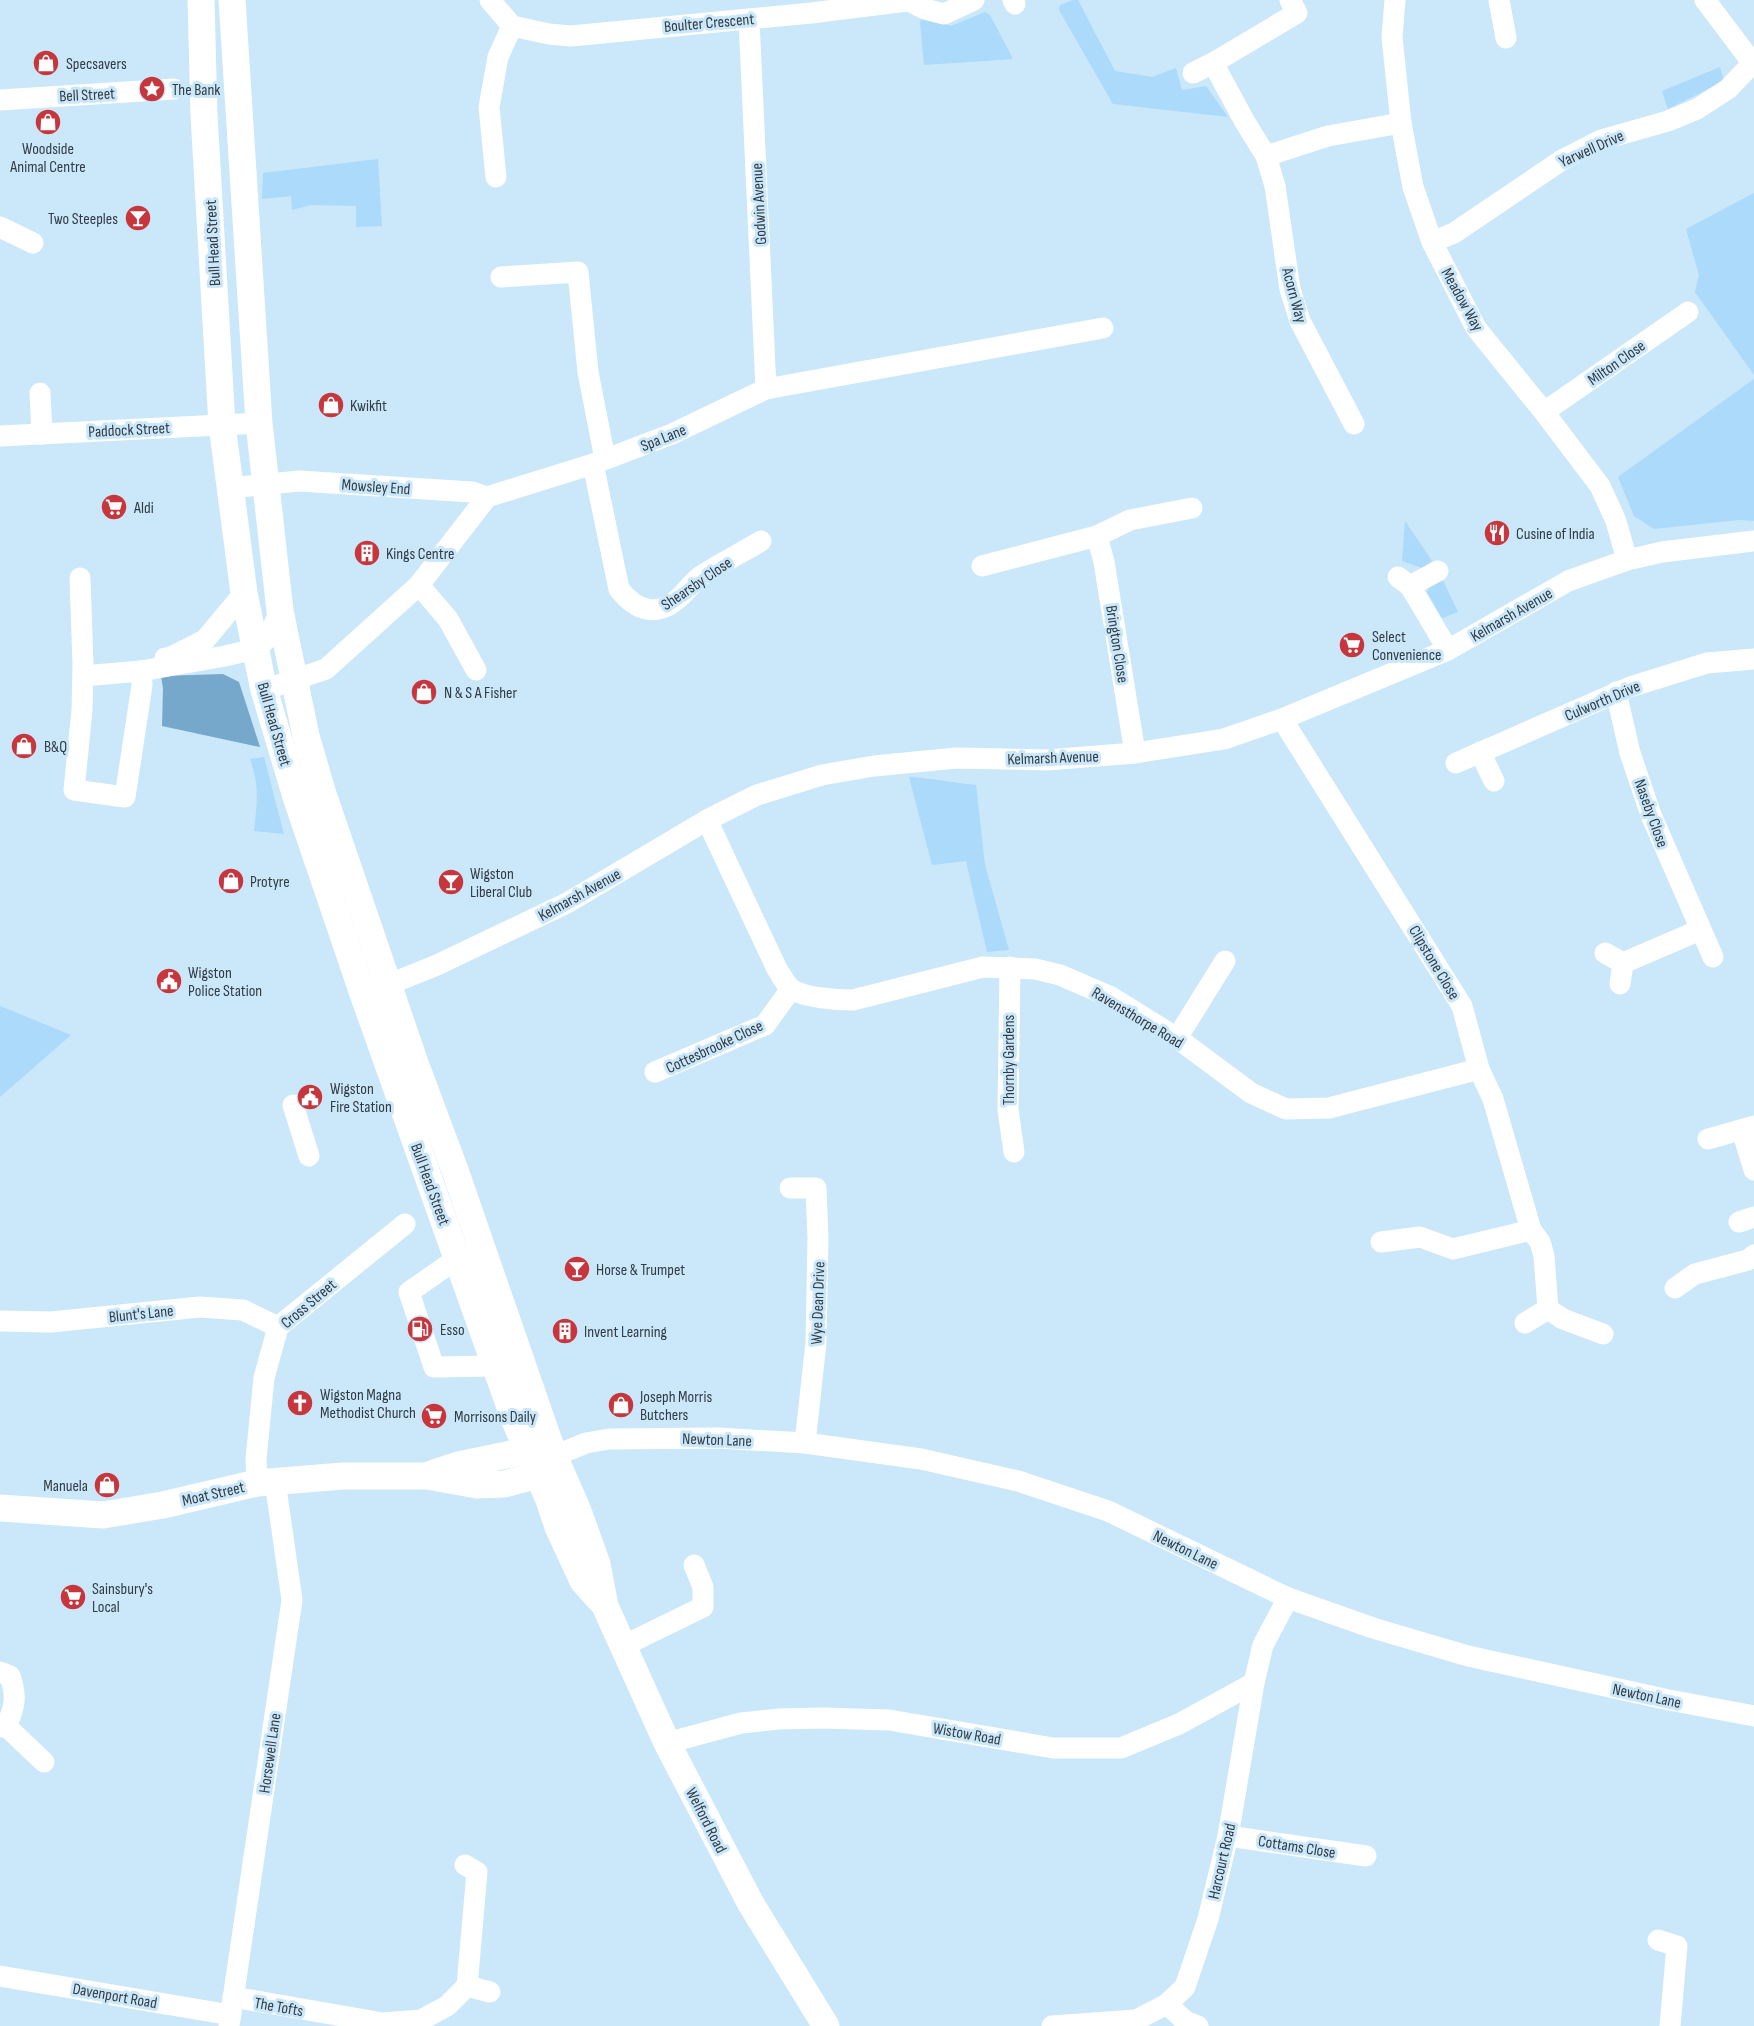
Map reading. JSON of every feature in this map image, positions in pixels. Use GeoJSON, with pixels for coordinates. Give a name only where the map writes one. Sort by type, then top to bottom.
{"type":"FeatureCollection","features":[{"type":"Feature","properties":{"kind":"main road","name":"Bull Head Street"},"geometry":{"type":"LineString","coordinates":[[201,0],[204,115],[222,425],[244,593],[264,690],[297,800],[363,994],[403,1067],[472,1247],[525,1373],[539,1461]]}},
{"type":"Feature","properties":{"kind":"main road","name":"Bull Head Street"},"geometry":{"type":"LineString","coordinates":[[232,0],[259,423],[280,611],[306,736],[322,791],[388,985],[403,1067]]}},
{"type":"Feature","properties":{"kind":"main road","name":"Bull Head Street"},"geometry":{"type":"LineString","coordinates":[[472,1247],[496,1366],[512,1414],[539,1461]]}},
{"type":"Feature","properties":{"kind":"main road","name":"Moat Street"},"geometry":{"type":"LineString","coordinates":[[0,1508],[103,1515],[163,1505],[266,1482],[343,1476],[427,1476],[477,1485],[504,1484],[539,1461]]}},
{"type":"Feature","properties":{"kind":"main road","name":"Welford Road"},"geometry":{"type":"LineString","coordinates":[[539,1461],[558,1527],[583,1581],[605,1606]]}},
{"type":"Feature","properties":{"kind":"main road","name":"Welford Road"},"geometry":{"type":"LineString","coordinates":[[539,1461],[578,1511],[597,1564],[605,1606],[667,1743],[751,1904],[826,2026]]}},
{"type":"Feature","properties":{"kind":"street"},"geometry":{"type":"LineString","coordinates":[[490,0],[512,26],[498,57],[489,107],[496,177]]}},
{"type":"Feature","properties":{"kind":"street","name":"Boulter Crescent"},"geometry":{"type":"LineString","coordinates":[[512,26],[571,36],[749,19],[907,0],[925,9],[944,14],[974,0]]}},
{"type":"Feature","properties":{"kind":"street"},"geometry":{"type":"LineString","coordinates":[[1192,73],[1297,13],[1290,0]]}},
{"type":"Feature","properties":{"kind":"street","name":"Meadow Way"},"geometry":{"type":"LineString","coordinates":[[1395,0],[1392,37],[1401,123],[1413,187],[1432,242],[1476,328],[1600,486],[1616,521],[1627,560]]}},
{"type":"Feature","properties":{"kind":"street"},"geometry":{"type":"LineString","coordinates":[[1498,0],[1506,38]]}},
{"type":"Feature","properties":{"kind":"street"},"geometry":{"type":"LineString","coordinates":[[1705,0],[1753,64]]}},
{"type":"Feature","properties":{"kind":"street","name":"Godwin Avenue"},"geometry":{"type":"LineString","coordinates":[[749,19],[766,389]]}},
{"type":"Feature","properties":{"kind":"street","name":"Acorn Way"},"geometry":{"type":"LineString","coordinates":[[1213,63],[1266,156],[1275,186],[1290,289],[1300,321],[1354,424]]}},
{"type":"Feature","properties":{"kind":"street","name":"Yarwell Drive"},"geometry":{"type":"LineString","coordinates":[[1432,242],[1454,233],[1562,160],[1601,140],[1668,121],[1697,109],[1728,89],[1753,64]]}},
{"type":"Feature","properties":{"kind":"street","name":"Bell Street"},"geometry":{"type":"LineString","coordinates":[[0,100],[174,89]]}},
{"type":"Feature","properties":{"kind":"street"},"geometry":{"type":"LineString","coordinates":[[1266,156],[1328,136],[1401,123]]}},
{"type":"Feature","properties":{"kind":"street"},"geometry":{"type":"LineString","coordinates":[[0,226],[33,243]]}},
{"type":"Feature","properties":{"kind":"street","name":"Shearsby Close"},"geometry":{"type":"LineString","coordinates":[[501,277],[578,272],[599,462],[619,589],[629,601],[642,609],[656,610],[669,605],[701,576],[761,541]]}},
{"type":"Feature","properties":{"kind":"street","name":"Milton Close"},"geometry":{"type":"LineString","coordinates":[[1544,412],[1688,312]]}},
{"type":"Feature","properties":{"kind":"street","name":"Spa Lane"},"geometry":{"type":"LineString","coordinates":[[487,497],[599,462],[672,434],[766,389],[1103,328]]}},
{"type":"Feature","properties":{"kind":"street"},"geometry":{"type":"LineString","coordinates":[[40,393],[42,434]]}},
{"type":"Feature","properties":{"kind":"street","name":"Paddock Street"},"geometry":{"type":"LineString","coordinates":[[0,436],[259,423]]}},
{"type":"Feature","properties":{"kind":"street","name":"Mowsley End"},"geometry":{"type":"LineString","coordinates":[[230,488],[299,481],[472,492],[487,497]]}},
{"type":"Feature","properties":{"kind":"street"},"geometry":{"type":"LineString","coordinates":[[264,690],[326,669],[419,585],[487,497]]}},
{"type":"Feature","properties":{"kind":"street"},"geometry":{"type":"LineString","coordinates":[[982,566],[1096,536],[1130,520],[1192,508]]}},
{"type":"Feature","properties":{"kind":"street","name":"Brington Close"},"geometry":{"type":"LineString","coordinates":[[1096,536],[1104,562],[1135,753]]}},
{"type":"Feature","properties":{"kind":"street","name":"Kelmarsh Avenue"},"geometry":{"type":"LineString","coordinates":[[363,994],[437,965],[567,903],[706,820],[757,795],[822,775],[874,765],[956,758],[1047,760],[1135,753],[1224,739],[1282,719],[1448,650],[1568,581],[1627,560],[1662,552],[1754,541]]}},
{"type":"Feature","properties":{"kind":"street"},"geometry":{"type":"LineString","coordinates":[[1438,571],[1404,582],[1448,650]]}},
{"type":"Feature","properties":{"kind":"street"},"geometry":{"type":"LineString","coordinates":[[80,578],[83,670],[74,790],[125,797],[142,685],[141,671]]}},
{"type":"Feature","properties":{"kind":"street"},"geometry":{"type":"LineString","coordinates":[[419,585],[447,619],[476,670]]}},
{"type":"Feature","properties":{"kind":"street"},"geometry":{"type":"LineString","coordinates":[[83,670],[169,658],[205,640],[244,593]]}},
{"type":"Feature","properties":{"kind":"street"},"geometry":{"type":"LineString","coordinates":[[83,670],[141,671],[255,649],[268,638],[280,611]]}},
{"type":"Feature","properties":{"kind":"street","name":"Culworth Drive"},"geometry":{"type":"LineString","coordinates":[[1456,763],[1616,692],[1707,663],[1754,659]]}},
{"type":"Feature","properties":{"kind":"street","name":"Naseby Close"},"geometry":{"type":"LineString","coordinates":[[1616,692],[1630,753],[1651,815],[1713,957]]}},
{"type":"Feature","properties":{"kind":"street","name":"Clipstone Close"},"geometry":{"type":"LineString","coordinates":[[1282,719],[1462,1006],[1479,1069],[1493,1099],[1531,1230],[1540,1242],[1544,1256],[1548,1309]]}},
{"type":"Feature","properties":{"kind":"street"},"geometry":{"type":"LineString","coordinates":[[1480,752],[1494,781]]}},
{"type":"Feature","properties":{"kind":"street"},"geometry":{"type":"LineString","coordinates":[[706,820],[777,969],[791,989]]}},
{"type":"Feature","properties":{"kind":"street"},"geometry":{"type":"LineString","coordinates":[[1616,967],[1700,930]]}},
{"type":"Feature","properties":{"kind":"street"},"geometry":{"type":"LineString","coordinates":[[1177,1038],[1224,961]]}},
{"type":"Feature","properties":{"kind":"street","name":"Ravensthorpe Road"},"geometry":{"type":"LineString","coordinates":[[791,989],[831,1001],[853,1000],[983,967],[1035,969],[1060,975],[1111,997],[1177,1038],[1251,1093],[1286,1109],[1329,1108],[1479,1069]]}},
{"type":"Feature","properties":{"kind":"street","name":"Thornby Gardens"},"geometry":{"type":"LineString","coordinates":[[1010,967],[1008,1110],[1014,1152]]}},
{"type":"Feature","properties":{"kind":"street","name":"Cottesbrooke Close"},"geometry":{"type":"LineString","coordinates":[[655,1072],[765,1025],[791,989]]}},
{"type":"Feature","properties":{"kind":"street"},"geometry":{"type":"LineString","coordinates":[[293,1105],[309,1156]]}},
{"type":"Feature","properties":{"kind":"street"},"geometry":{"type":"LineString","coordinates":[[1708,1139],[1748,1128],[1754,1170]]}},
{"type":"Feature","properties":{"kind":"street","name":"Wye Dean Drive"},"geometry":{"type":"LineString","coordinates":[[790,1188],[816,1188],[816,1343],[805,1443]]}},
{"type":"Feature","properties":{"kind":"street","name":"Cross Street"},"geometry":{"type":"LineString","coordinates":[[266,1482],[256,1459],[264,1378],[278,1327],[405,1224]]}},
{"type":"Feature","properties":{"kind":"street"},"geometry":{"type":"LineString","coordinates":[[1381,1242],[1420,1237],[1453,1249],[1531,1230]]}},
{"type":"Feature","properties":{"kind":"street"},"geometry":{"type":"LineString","coordinates":[[472,1247],[409,1292],[434,1366],[496,1366]]}},
{"type":"Feature","properties":{"kind":"street"},"geometry":{"type":"LineString","coordinates":[[1675,1288],[1695,1274],[1749,1260],[1754,1255]]}},
{"type":"Feature","properties":{"kind":"street","name":"Blunt's Lane"},"geometry":{"type":"LineString","coordinates":[[0,1321],[51,1322],[200,1307],[243,1310],[278,1327]]}},
{"type":"Feature","properties":{"kind":"street"},"geometry":{"type":"LineString","coordinates":[[1525,1323],[1548,1309],[1563,1319],[1603,1334]]}},
{"type":"Feature","properties":{"kind":"street","name":"Newton Lane"},"geometry":{"type":"LineString","coordinates":[[539,1461],[586,1443],[609,1439],[718,1438],[805,1443],[921,1459],[1018,1481],[1108,1511],[1288,1598],[1373,1628],[1468,1656],[1754,1716]]}},
{"type":"Feature","properties":{"kind":"street","name":"Horsewell Lane"},"geometry":{"type":"LineString","coordinates":[[231,2013],[292,1600],[266,1482]]}},
{"type":"Feature","properties":{"kind":"street"},"geometry":{"type":"LineString","coordinates":[[622,1646],[704,1607],[703,1587],[694,1565]]}},
{"type":"Feature","properties":{"kind":"street","name":"Harcourt Road"},"geometry":{"type":"LineString","coordinates":[[1053,2026],[1136,2020],[1167,2004],[1185,1987],[1208,1918],[1228,1836],[1254,1683],[1263,1645],[1288,1598]]}},
{"type":"Feature","properties":{"kind":"street"},"geometry":{"type":"LineString","coordinates":[[0,1671],[10,1676],[15,1691],[13,1713],[3,1727],[44,1762]]}},
{"type":"Feature","properties":{"kind":"street","name":"Wistow Road"},"geometry":{"type":"LineString","coordinates":[[667,1743],[741,1723],[822,1718],[889,1720],[1053,1748],[1121,1748],[1179,1725],[1254,1683]]}},
{"type":"Feature","properties":{"kind":"street","name":"Cottams Close"},"geometry":{"type":"LineString","coordinates":[[1228,1836],[1366,1856]]}},
{"type":"Feature","properties":{"kind":"street"},"geometry":{"type":"LineString","coordinates":[[465,1865],[477,1872],[467,1986],[489,1992]]}},
{"type":"Feature","properties":{"kind":"street"},"geometry":{"type":"LineString","coordinates":[[1670,2026],[1676,1944]]}},
{"type":"Feature","properties":{"kind":"street","name":"Davenport Road"},"geometry":{"type":"LineString","coordinates":[[0,1976],[231,2013]]}},
{"type":"Feature","properties":{"kind":"street","name":"The Tofts"},"geometry":{"type":"LineString","coordinates":[[231,2013],[383,2023],[421,2020],[447,2006],[467,1986]]}},
{"type":"Feature","properties":{"kind":"street"},"geometry":{"type":"LineString","coordinates":[[1167,2004],[1185,2021],[1198,2026]]}},
{"type":"Feature","properties":{"kind":"shaded area"},"geometry":{"type":"Polygon","coordinates":[[[1078,0],[1115,71],[1152,77],[1176,68],[1182,90],[1206,86],[1228,117],[1113,104],[1059,10],[1060,5],[1078,0]]]}},
{"type":"Feature","properties":{"kind":"shaded area"},"geometry":{"type":"Polygon","coordinates":[[[985,12],[990,15],[1013,59],[924,65],[920,23],[922,16],[951,26],[985,12]]]}},
{"type":"Feature","properties":{"kind":"shaded area"},"geometry":{"type":"Polygon","coordinates":[[[1720,67],[1724,81],[1668,109],[1662,91],[1720,67]]]}},
{"type":"Feature","properties":{"kind":"shaded area"},"geometry":{"type":"Polygon","coordinates":[[[378,159],[382,226],[356,227],[356,206],[311,205],[292,210],[291,196],[262,199],[263,173],[378,159]]]}},
{"type":"Feature","properties":{"kind":"shaded area"},"geometry":{"type":"Polygon","coordinates":[[[1754,193],[1754,375],[1695,292],[1699,275],[1686,229],[1754,193]]]}},
{"type":"Feature","properties":{"kind":"shaded area"},"geometry":{"type":"Polygon","coordinates":[[[1754,379],[1754,521],[1739,520],[1654,529],[1634,516],[1618,477],[1754,379]]]}},
{"type":"Feature","properties":{"kind":"shaded area"},"geometry":{"type":"Polygon","coordinates":[[[1405,521],[1432,561],[1422,568],[1402,561],[1405,521]]]}},
{"type":"Feature","properties":{"kind":"shaded area"},"geometry":{"type":"Polygon","coordinates":[[[1441,576],[1458,612],[1442,618],[1427,592],[1432,581],[1441,576]]]}},
{"type":"Feature","properties":{"kind":"shaded area"},"geometry":{"type":"Polygon","coordinates":[[[223,674],[239,682],[260,747],[162,726],[161,676],[223,674]]]}},
{"type":"Feature","properties":{"kind":"shaded area"},"geometry":{"type":"Polygon","coordinates":[[[264,757],[284,834],[254,831],[257,803],[250,759],[264,757]]]}},
{"type":"Feature","properties":{"kind":"shaded area"},"geometry":{"type":"Polygon","coordinates":[[[909,777],[976,785],[985,865],[1009,950],[987,952],[966,861],[932,865],[909,777]]]}},
{"type":"Feature","properties":{"kind":"shaded area"},"geometry":{"type":"Polygon","coordinates":[[[0,1006],[71,1035],[0,1097],[0,1006]]]}},
{"type":"Feature","properties":{"kind":"place","name":"Specsavers"},"geometry":{"type":"Point","coordinates":[46,63]}},
{"type":"Feature","properties":{"kind":"place","name":"The Bank"},"geometry":{"type":"Point","coordinates":[152,89]}},
{"type":"Feature","properties":{"kind":"place","name":"Woodside Animal Centre"},"geometry":{"type":"Point","coordinates":[48,122]}},
{"type":"Feature","properties":{"kind":"place","name":"Two Steeples"},"geometry":{"type":"Point","coordinates":[138,218]}},
{"type":"Feature","properties":{"kind":"place","name":"Kwikfit"},"geometry":{"type":"Point","coordinates":[331,405]}},
{"type":"Feature","properties":{"kind":"place","name":"Aldi"},"geometry":{"type":"Point","coordinates":[114,507]}},
{"type":"Feature","properties":{"kind":"place","name":"Cusine of India"},"geometry":{"type":"Point","coordinates":[1497,533]}},
{"type":"Feature","properties":{"kind":"place","name":"Kings Centre"},"geometry":{"type":"Point","coordinates":[367,553]}},
{"type":"Feature","properties":{"kind":"place","name":"Select Convenience"},"geometry":{"type":"Point","coordinates":[1352,645]}},
{"type":"Feature","properties":{"kind":"place","name":"N & S A Fisher"},"geometry":{"type":"Point","coordinates":[424,692]}},
{"type":"Feature","properties":{"kind":"place","name":"B&Q"},"geometry":{"type":"Point","coordinates":[24,746]}},
{"type":"Feature","properties":{"kind":"place","name":"Protyre"},"geometry":{"type":"Point","coordinates":[231,881]}},
{"type":"Feature","properties":{"kind":"place","name":"Wigston Liberal Club"},"geometry":{"type":"Point","coordinates":[451,882]}},
{"type":"Feature","properties":{"kind":"place","name":"Wigston Police Station"},"geometry":{"type":"Point","coordinates":[169,981]}},
{"type":"Feature","properties":{"kind":"place","name":"Wigston Fire Station"},"geometry":{"type":"Point","coordinates":[310,1097]}},
{"type":"Feature","properties":{"kind":"place","name":"Horse & Trumpet"},"geometry":{"type":"Point","coordinates":[577,1269]}},
{"type":"Feature","properties":{"kind":"place","name":"Esso"},"geometry":{"type":"Point","coordinates":[420,1329]}},
{"type":"Feature","properties":{"kind":"place","name":"Invent Learning"},"geometry":{"type":"Point","coordinates":[565,1331]}},
{"type":"Feature","properties":{"kind":"place","name":"Wigston Magna Methodist Church"},"geometry":{"type":"Point","coordinates":[300,1403]}},
{"type":"Feature","properties":{"kind":"place","name":"Joseph Morris Butchers"},"geometry":{"type":"Point","coordinates":[621,1405]}},
{"type":"Feature","properties":{"kind":"place","name":"Morrisons Daily"},"geometry":{"type":"Point","coordinates":[434,1416]}},
{"type":"Feature","properties":{"kind":"place","name":"Manuela"},"geometry":{"type":"Point","coordinates":[107,1485]}},
{"type":"Feature","properties":{"kind":"place","name":"Sainsbury's Local"},"geometry":{"type":"Point","coordinates":[73,1597]}}]}
